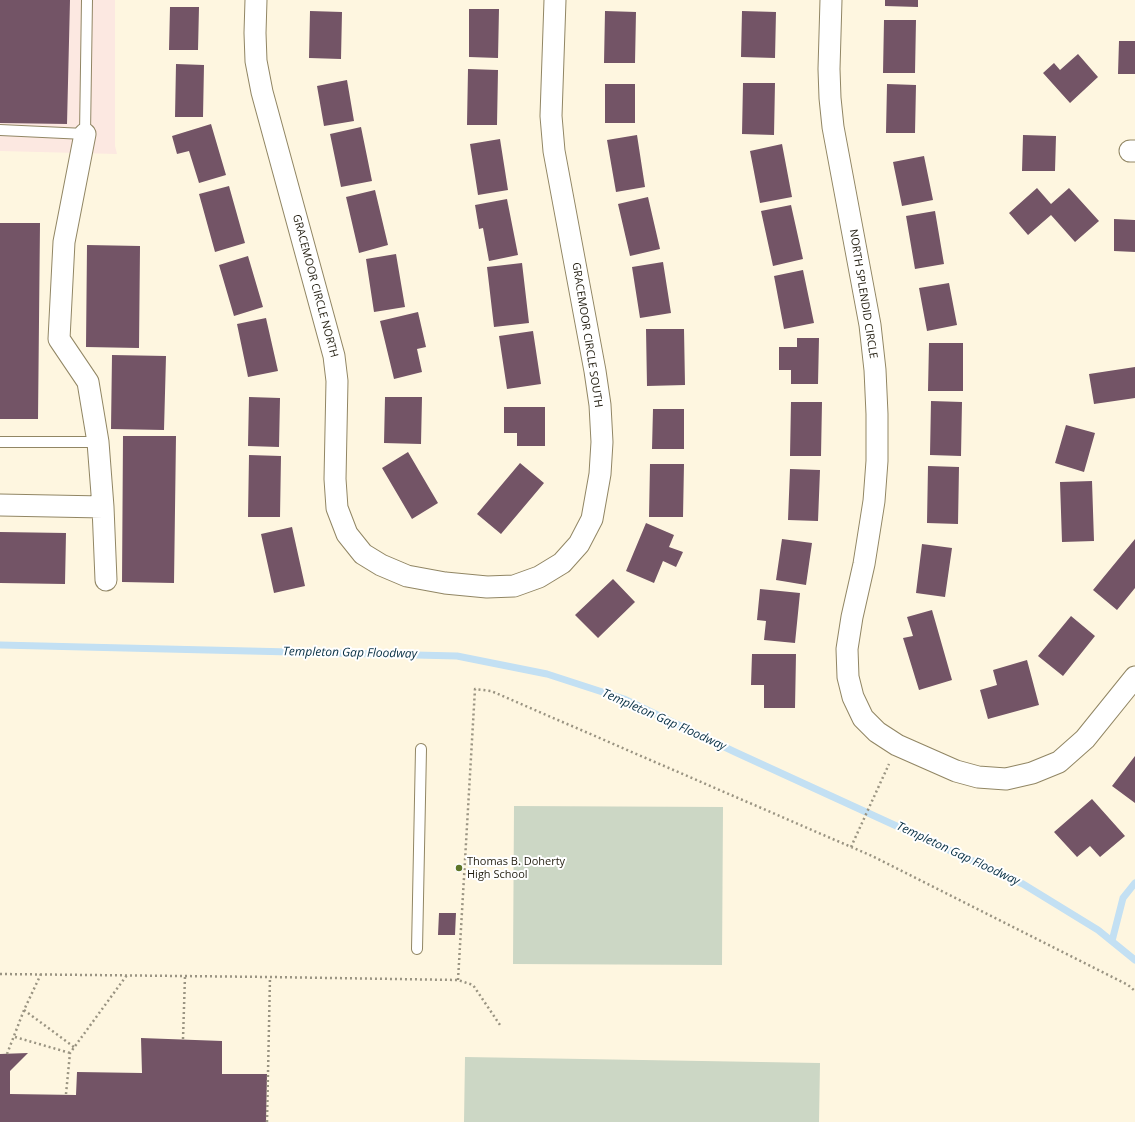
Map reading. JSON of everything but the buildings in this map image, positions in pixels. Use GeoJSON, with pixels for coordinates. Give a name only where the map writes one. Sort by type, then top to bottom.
{"type":"FeatureCollection","features":[{"type":"Feature","properties":{"kind":"street","name":"GRACEMOOR CIRCLE NORTH"},"geometry":{"type":"LineString","coordinates":[[256,0],[254,33],[256,61],[262,92],[334,356],[337,381],[335,479],[337,508],[347,534],[363,554],[381,565],[407,576],[445,583]]}},
{"type":"Feature","properties":{"kind":"street","name":"GRACEMOOR CIRCLE SOUTH"},"geometry":{"type":"LineString","coordinates":[[445,583],[487,587],[514,586],[539,577],[562,563],[579,544],[592,519],[600,474],[602,442],[600,405],[554,151],[551,116],[555,0]]}},
{"type":"Feature","properties":{"kind":"street","name":"NORTH SPLENDID CIRCLE"},"geometry":{"type":"LineString","coordinates":[[831,0],[829,69],[833,127],[870,325],[878,414],[874,501],[864,564],[852,617],[847,649],[848,677],[853,697],[863,718],[877,732],[897,745],[933,761],[978,777],[1006,779],[1032,773],[1059,762],[1085,739],[1135,677]]}},
{"type":"Feature","properties":{"kind":"street"},"geometry":{"type":"LineString","coordinates":[[85,134],[64,242],[59,339],[88,382],[98,442],[103,507],[106,580]]}},
{"type":"Feature","properties":{"kind":"street"},"geometry":{"type":"LineString","coordinates":[[0,505],[103,507]]}},
{"type":"Feature","properties":{"kind":"lane"},"geometry":{"type":"LineString","coordinates":[[0,130],[85,134],[88,0]]}},
{"type":"Feature","properties":{"kind":"lane"},"geometry":{"type":"LineString","coordinates":[[0,442],[98,442]]}},
{"type":"Feature","properties":{"kind":"lane"},"geometry":{"type":"LineString","coordinates":[[417,949],[421,749]]}},
{"type":"Feature","properties":{"kind":"path"},"geometry":{"type":"LineString","coordinates":[[458,980],[475,689],[491,691],[872,856],[1121,981],[1135,991]]}},
{"type":"Feature","properties":{"kind":"path"},"geometry":{"type":"LineString","coordinates":[[851,847],[897,745]]}},
{"type":"Feature","properties":{"kind":"path"},"geometry":{"type":"LineString","coordinates":[[0,974],[458,980],[473,985],[500,1025]]}},
{"type":"Feature","properties":{"kind":"path"},"geometry":{"type":"LineString","coordinates":[[7,1054],[15,1037],[24,1010],[41,974]]}},
{"type":"Feature","properties":{"kind":"path"},"geometry":{"type":"LineString","coordinates":[[66,1094],[70,1053],[127,975]]}},
{"type":"Feature","properties":{"kind":"path"},"geometry":{"type":"LineString","coordinates":[[183,1039],[185,976]]}},
{"type":"Feature","properties":{"kind":"path"},"geometry":{"type":"LineString","coordinates":[[267,1122],[270,977]]}},
{"type":"Feature","properties":{"kind":"path"},"geometry":{"type":"LineString","coordinates":[[24,1010],[74,1047]]}},
{"type":"Feature","properties":{"kind":"path"},"geometry":{"type":"LineString","coordinates":[[15,1037],[70,1053]]}},
{"type":"Feature","properties":{"kind":"shaded area"},"geometry":{"type":"Polygon","coordinates":[[[0,0],[115,0],[115,146],[117,154],[0,151],[0,0]]]}},
{"type":"Feature","properties":{"kind":"green space"},"geometry":{"type":"Polygon","coordinates":[[[514,806],[723,807],[722,965],[513,964],[514,806]]]}},
{"type":"Feature","properties":{"kind":"green space"},"geometry":{"type":"Polygon","coordinates":[[[465,1057],[820,1063],[819,1122],[464,1122],[465,1057]]]}},
{"type":"Feature","properties":{"kind":"waterway","name":"Templeton Gap Floodway"},"geometry":{"type":"LineString","coordinates":[[0,645],[457,656],[547,674],[624,699],[735,752],[1023,884],[1098,930],[1135,960]]}},
{"type":"Feature","properties":{"kind":"waterway"},"geometry":{"type":"LineString","coordinates":[[1112,941],[1123,898],[1135,883]]}},
{"type":"Feature","properties":{"kind":"place","name":"Thomas B. Doherty High School"},"geometry":{"type":"Point","coordinates":[459,868]}}]}
